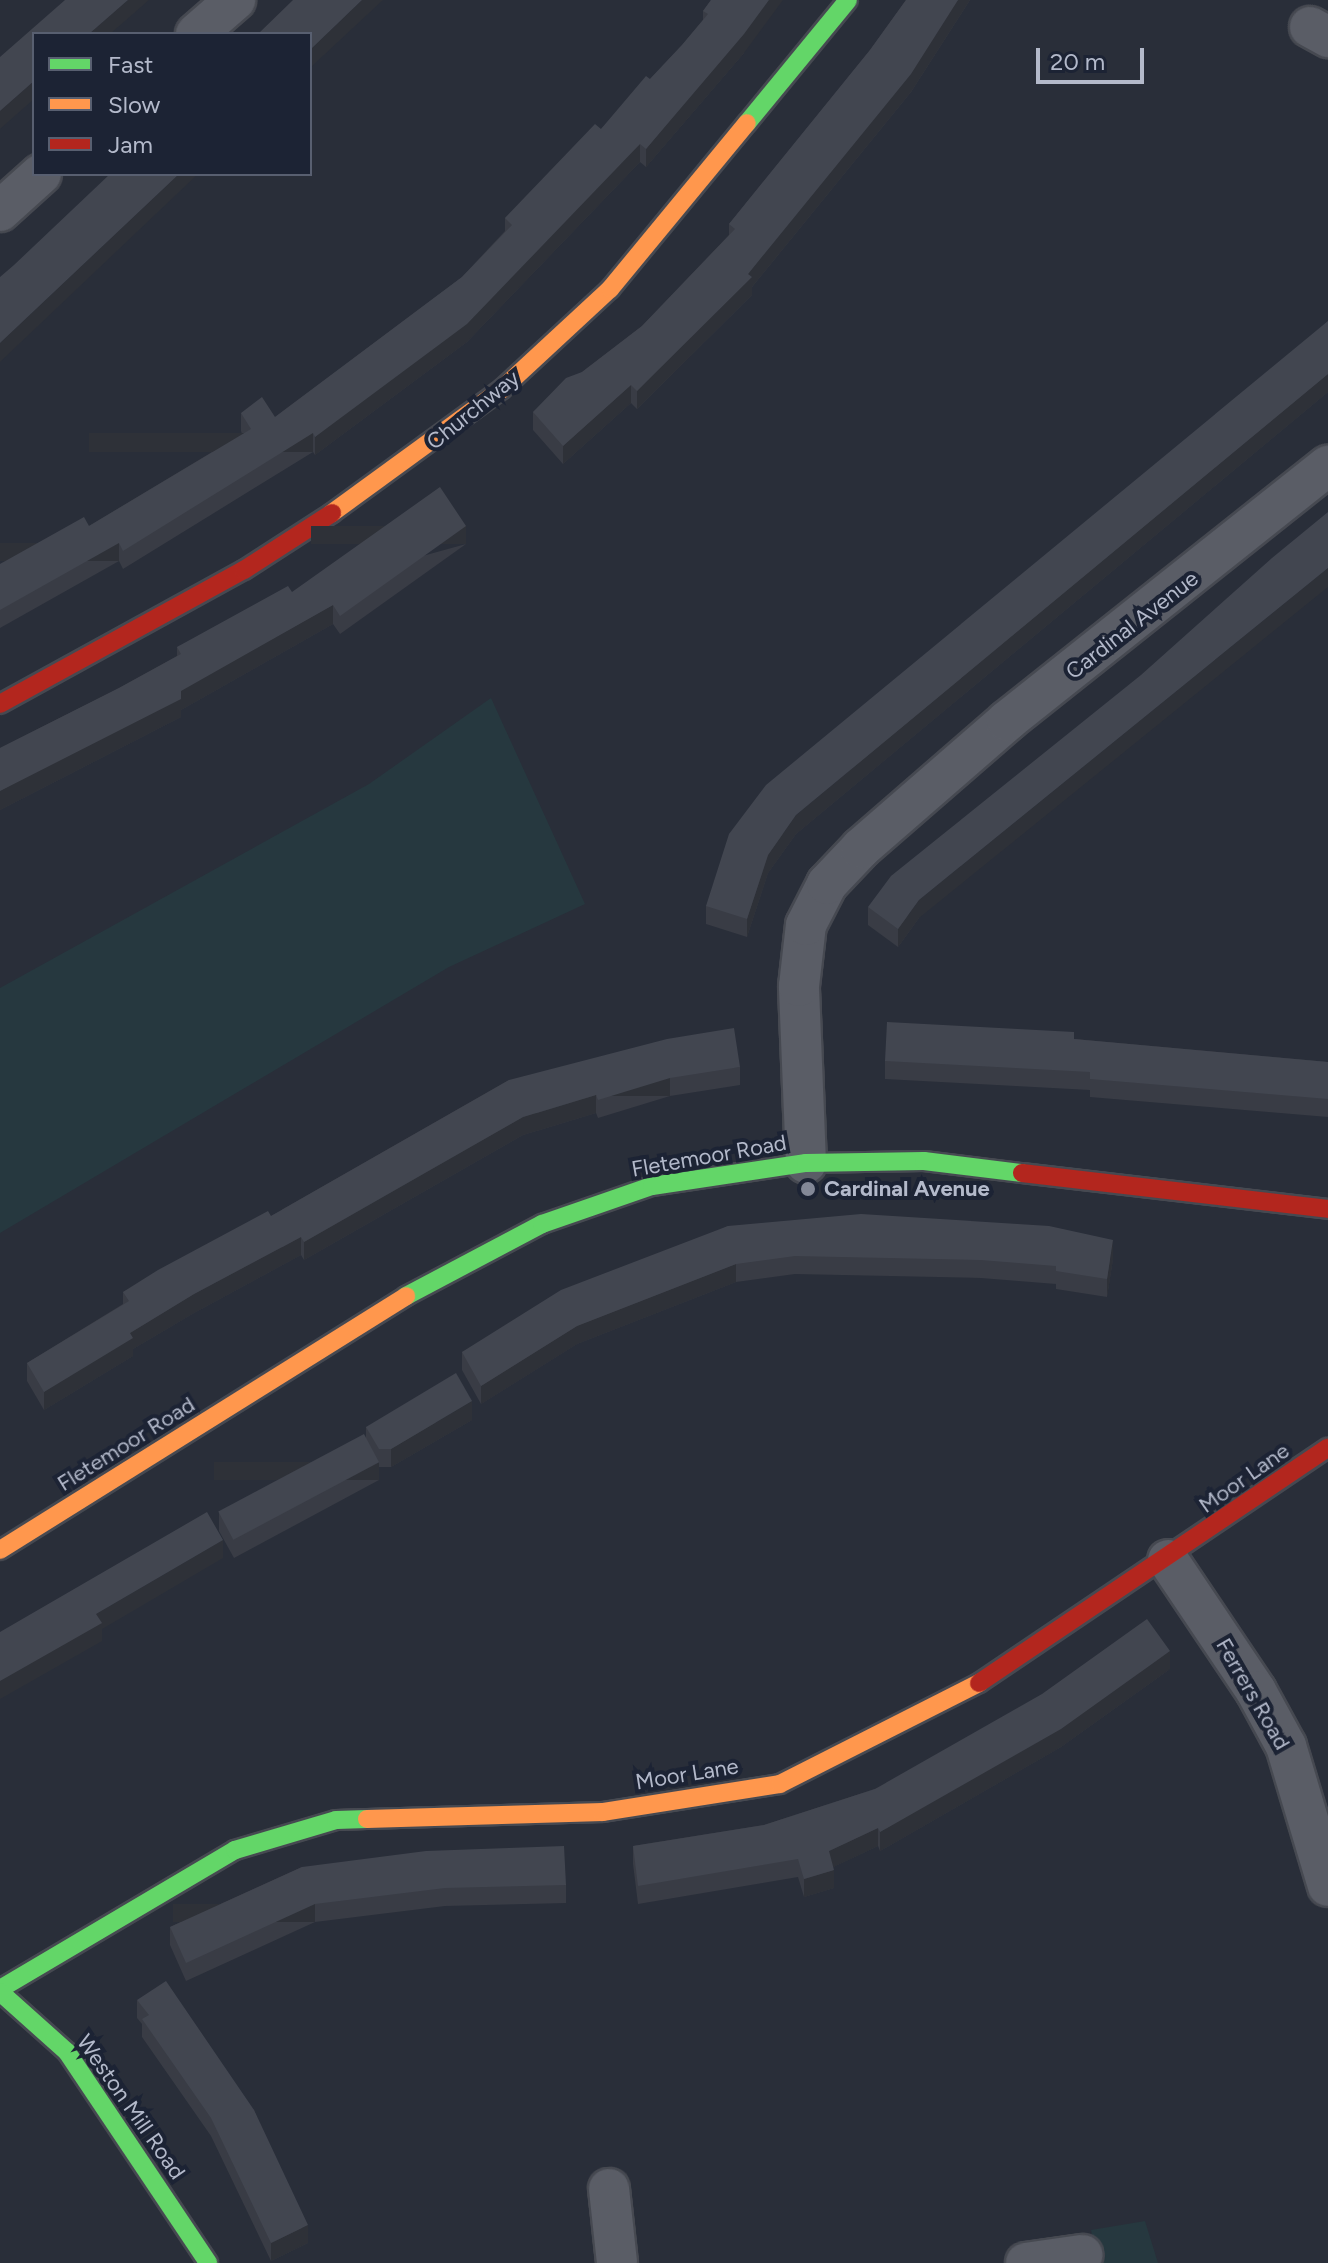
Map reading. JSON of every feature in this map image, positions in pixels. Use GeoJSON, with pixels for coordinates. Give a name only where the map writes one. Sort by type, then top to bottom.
{"type":"FeatureCollection","features":[{"type":"Feature","properties":{"kind":"street"},"geometry":{"type":"LineString","coordinates":[[198,32],[235,0]]}},
{"type":"Feature","properties":{"kind":"street","name":"Churchway"},"geometry":{"type":"LineString","coordinates":[[0,704],[244,570],[388,477],[502,389],[610,289],[848,0]]}},
{"type":"Feature","properties":{"kind":"street"},"geometry":{"type":"LineString","coordinates":[[0,211],[39,176]]}},
{"type":"Feature","properties":{"kind":"street","name":"Cardinal Avenue"},"geometry":{"type":"LineString","coordinates":[[806,1163],[799,986],[806,925],[827,884],[861,848],[1007,721],[1328,466]]}},
{"type":"Feature","properties":{"kind":"street","name":"Fletemoor Road"},"geometry":{"type":"LineString","coordinates":[[0,1550],[435,1278],[542,1224],[652,1186],[806,1163],[924,1161],[1328,1209]]}},
{"type":"Feature","properties":{"kind":"street","name":"Moor Lane"},"geometry":{"type":"LineString","coordinates":[[0,1990],[235,1850],[336,1820],[603,1812],[780,1784],[994,1676],[1328,1448]]}},
{"type":"Feature","properties":{"kind":"street","name":"Ferrers Road"},"geometry":{"type":"LineString","coordinates":[[1168,1560],[1256,1691],[1286,1746],[1328,1886]]}},
{"type":"Feature","properties":{"kind":"street","name":"Weston Mill Road"},"geometry":{"type":"LineString","coordinates":[[0,1990],[67,2052],[208,2263]]}},
{"type":"Feature","properties":{"kind":"street"},"geometry":{"type":"LineString","coordinates":[[609,2189],[617,2263]]}},
{"type":"Feature","properties":{"kind":"street"},"geometry":{"type":"LineString","coordinates":[[1026,2263],[1082,2255]]}},
{"type":"Feature","properties":{"kind":"shaded area"},"geometry":{"type":"Polygon","coordinates":[[[491,698],[585,904],[449,967],[0,1233],[0,988],[369,784],[491,698]]]}},
{"type":"Feature","properties":{"kind":"shaded area"},"geometry":{"type":"Polygon","coordinates":[[[1145,2221],[1158,2263],[1098,2263],[1091,2230],[1145,2221]]]}},
{"type":"Feature","properties":{"kind":"building"},"geometry":{"type":"Polygon","coordinates":[[[65,0],[128,0],[91,32],[32,32],[32,83],[0,111],[0,57],[65,0]]]}},
{"type":"Feature","properties":{"kind":"building"},"geometry":{"type":"Polygon","coordinates":[[[293,0],[362,0],[312,48],[312,32],[260,32],[293,0]]]}},
{"type":"Feature","properties":{"kind":"building"},"geometry":{"type":"Polygon","coordinates":[[[711,0],[769,0],[646,149],[640,144],[467,324],[315,437],[313,433],[123,551],[119,543],[0,610],[0,564],[84,517],[89,526],[251,429],[241,413],[262,397],[275,417],[462,277],[512,225],[505,218],[595,124],[601,129],[646,76],[650,79],[682,45],[708,14],[703,11],[711,0]]]}},
{"type":"Feature","properties":{"kind":"building"},"geometry":{"type":"Polygon","coordinates":[[[906,0],[958,0],[911,74],[748,274],[752,277],[637,391],[631,385],[563,446],[533,412],[566,378],[582,372],[642,326],[735,229],[729,224],[870,50],[906,0]]]}},
{"type":"Feature","properties":{"kind":"building"},"geometry":{"type":"Polygon","coordinates":[[[108,176],[177,176],[0,343],[0,277],[108,176]]]}},
{"type":"Feature","properties":{"kind":"building"},"geometry":{"type":"Polygon","coordinates":[[[1328,321],[1328,374],[796,815],[768,855],[747,919],[706,906],[729,834],[766,785],[1328,321]]]}},
{"type":"Feature","properties":{"kind":"building"},"geometry":{"type":"Polygon","coordinates":[[[440,487],[466,526],[340,616],[333,605],[181,691],[181,699],[0,791],[0,748],[181,654],[177,647],[288,586],[292,592],[440,487]]]}},
{"type":"Feature","properties":{"kind":"building"},"geometry":{"type":"Polygon","coordinates":[[[1328,512],[1328,568],[919,900],[898,929],[868,907],[891,876],[1141,675],[1328,512]]]}},
{"type":"Feature","properties":{"kind":"building"},"geometry":{"type":"Polygon","coordinates":[[[887,1022],[1074,1032],[1074,1039],[1328,1062],[1328,1099],[1090,1079],[1090,1072],[885,1061],[887,1022]]]}},
{"type":"Feature","properties":{"kind":"building"},"geometry":{"type":"Polygon","coordinates":[[[734,1028],[740,1067],[670,1078],[598,1100],[596,1095],[523,1117],[304,1242],[301,1237],[194,1294],[130,1333],[133,1338],[44,1392],[27,1363],[129,1301],[123,1292],[158,1270],[268,1211],[271,1216],[509,1080],[667,1039],[734,1028]]]}},
{"type":"Feature","properties":{"kind":"building"},"geometry":{"type":"Polygon","coordinates":[[[861,1214],[1049,1226],[1113,1240],[1107,1279],[1056,1271],[1056,1266],[981,1260],[795,1256],[736,1264],[577,1326],[481,1386],[462,1352],[561,1290],[728,1226],[861,1214]]]}},
{"type":"Feature","properties":{"kind":"building"},"geometry":{"type":"Polygon","coordinates":[[[456,1373],[472,1401],[391,1449],[379,1449],[366,1427],[456,1373]]]}},
{"type":"Feature","properties":{"kind":"building"},"geometry":{"type":"Polygon","coordinates":[[[364,1434],[379,1462],[233,1540],[218,1511],[364,1434]]]}},
{"type":"Feature","properties":{"kind":"building"},"geometry":{"type":"Polygon","coordinates":[[[207,1512],[223,1540],[96,1614],[102,1623],[0,1681],[0,1632],[207,1512]]]}},
{"type":"Feature","properties":{"kind":"building"},"geometry":{"type":"Polygon","coordinates":[[[1147,1619],[1170,1651],[1061,1729],[880,1832],[878,1828],[829,1851],[834,1870],[804,1879],[798,1859],[638,1886],[633,1846],[764,1825],[875,1789],[1042,1694],[1147,1619]]]}},
{"type":"Feature","properties":{"kind":"building"},"geometry":{"type":"Polygon","coordinates":[[[564,1846],[566,1885],[445,1888],[315,1904],[186,1963],[170,1927],[302,1867],[426,1851],[564,1846]]]}},
{"type":"Feature","properties":{"kind":"building"},"geometry":{"type":"Polygon","coordinates":[[[166,1981],[254,2110],[308,2225],[271,2243],[211,2118],[142,2019],[149,2015],[137,2000],[166,1981]]]}},
{"type":"Feature","properties":{"kind":"traffic: fast"},"geometry":{"type":"LineString","coordinates":[[747,123],[848,0]]}},
{"type":"Feature","properties":{"kind":"traffic: fast"},"geometry":{"type":"LineString","coordinates":[[406,1296],[542,1224],[652,1186],[806,1163],[924,1161],[1022,1173]]}},
{"type":"Feature","properties":{"kind":"traffic: fast"},"geometry":{"type":"LineString","coordinates":[[0,1989],[235,1850],[336,1820],[367,1819]]}},
{"type":"Feature","properties":{"kind":"traffic: fast"},"geometry":{"type":"LineString","coordinates":[[0,1992],[67,2052],[208,2263]]}},
{"type":"Feature","properties":{"kind":"traffic: slow"},"geometry":{"type":"LineString","coordinates":[[332,513],[502,389],[610,289],[747,123]]}},
{"type":"Feature","properties":{"kind":"traffic: slow"},"geometry":{"type":"LineString","coordinates":[[0,1550],[406,1296]]}},
{"type":"Feature","properties":{"kind":"traffic: slow"},"geometry":{"type":"LineString","coordinates":[[367,1819],[603,1812],[780,1784],[979,1683]]}},
{"type":"Feature","properties":{"kind":"traffic: jam"},"geometry":{"type":"LineString","coordinates":[[0,704],[244,570],[332,513]]}},
{"type":"Feature","properties":{"kind":"traffic: jam"},"geometry":{"type":"LineString","coordinates":[[1022,1173],[1328,1209]]}},
{"type":"Feature","properties":{"kind":"traffic: jam"},"geometry":{"type":"LineString","coordinates":[[979,1683],[1328,1448]]}},
{"type":"Feature","properties":{"kind":"place","name":"Cardinal Avenue"},"geometry":{"type":"Point","coordinates":[808,1189]}}]}
